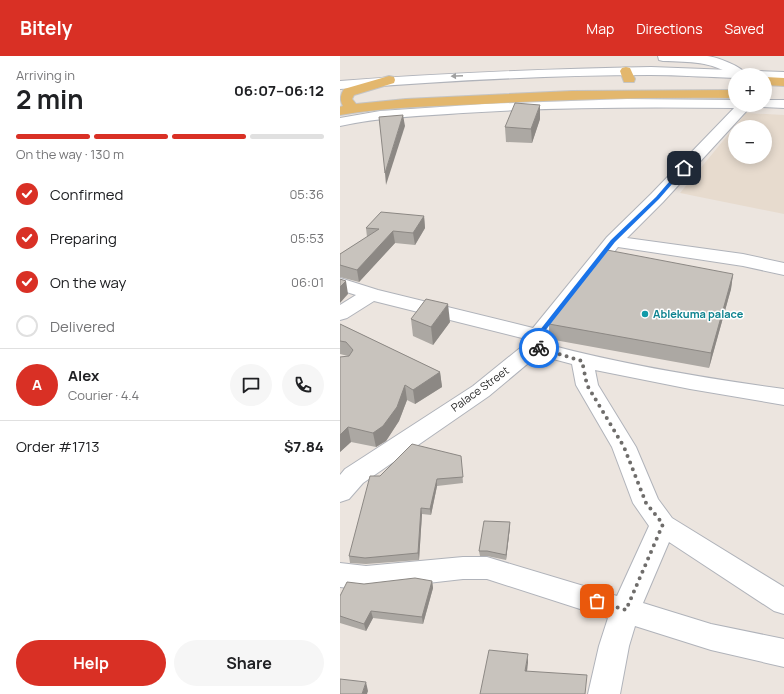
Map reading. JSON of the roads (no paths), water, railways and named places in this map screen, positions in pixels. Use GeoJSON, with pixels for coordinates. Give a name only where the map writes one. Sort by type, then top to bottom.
{"type":"FeatureCollection","features":[{"type":"Feature","properties":{"kind":"main road"},"geometry":{"type":"LineString","coordinates":[[342,92],[628,75],[728,77]]}},
{"type":"Feature","properties":{"kind":"main road"},"geometry":{"type":"LineString","coordinates":[[342,92],[389,80]]}},
{"type":"Feature","properties":{"kind":"main road"},"geometry":{"type":"LineString","coordinates":[[772,82],[784,82]]}},
{"type":"Feature","properties":{"kind":"main road"},"geometry":{"type":"LineString","coordinates":[[342,92],[345,99],[346,110],[414,103],[728,94]]}},
{"type":"Feature","properties":{"kind":"main road"},"geometry":{"type":"LineString","coordinates":[[772,95],[784,96]]}},
{"type":"Feature","properties":{"kind":"street"},"geometry":{"type":"LineString","coordinates":[[662,57],[674,72]]}},
{"type":"Feature","properties":{"kind":"street"},"geometry":{"type":"LineString","coordinates":[[662,57],[706,59],[720,64],[728,70]]}},
{"type":"Feature","properties":{"kind":"street"},"geometry":{"type":"LineString","coordinates":[[389,80],[451,77],[628,75],[674,72],[728,76]]}},
{"type":"Feature","properties":{"kind":"street"},"geometry":{"type":"LineString","coordinates":[[772,75],[784,76]]}},
{"type":"Feature","properties":{"kind":"street"},"geometry":{"type":"LineString","coordinates":[[340,122],[403,113],[508,106],[567,99],[728,104]]}},
{"type":"Feature","properties":{"kind":"street"},"geometry":{"type":"LineString","coordinates":[[772,104],[784,104]]}},
{"type":"Feature","properties":{"kind":"street","name":"Palace Street"},"geometry":{"type":"LineString","coordinates":[[340,492],[354,476],[481,391],[536,342],[613,241],[657,198],[738,112]]}},
{"type":"Feature","properties":{"kind":"street"},"geometry":{"type":"LineString","coordinates":[[613,241],[743,260],[784,269]]}},
{"type":"Feature","properties":{"kind":"street"},"geometry":{"type":"LineString","coordinates":[[340,284],[536,342],[582,361],[659,377],[784,397]]}},
{"type":"Feature","properties":{"kind":"street"},"geometry":{"type":"LineString","coordinates":[[340,314],[371,294]]}},
{"type":"Feature","properties":{"kind":"street"},"geometry":{"type":"LineString","coordinates":[[582,361],[587,385],[624,447],[646,503],[663,524],[784,602]]}},
{"type":"Feature","properties":{"kind":"street"},"geometry":{"type":"LineString","coordinates":[[604,694],[614,646],[626,610],[663,524]]}},
{"type":"Feature","properties":{"kind":"street"},"geometry":{"type":"LineString","coordinates":[[340,575],[366,578],[463,568],[487,568],[711,636],[784,653]]}},
{"type":"Feature","properties":{"kind":"place","name":"Ablekuma palace"},"geometry":{"type":"Point","coordinates":[645,314]}}]}
